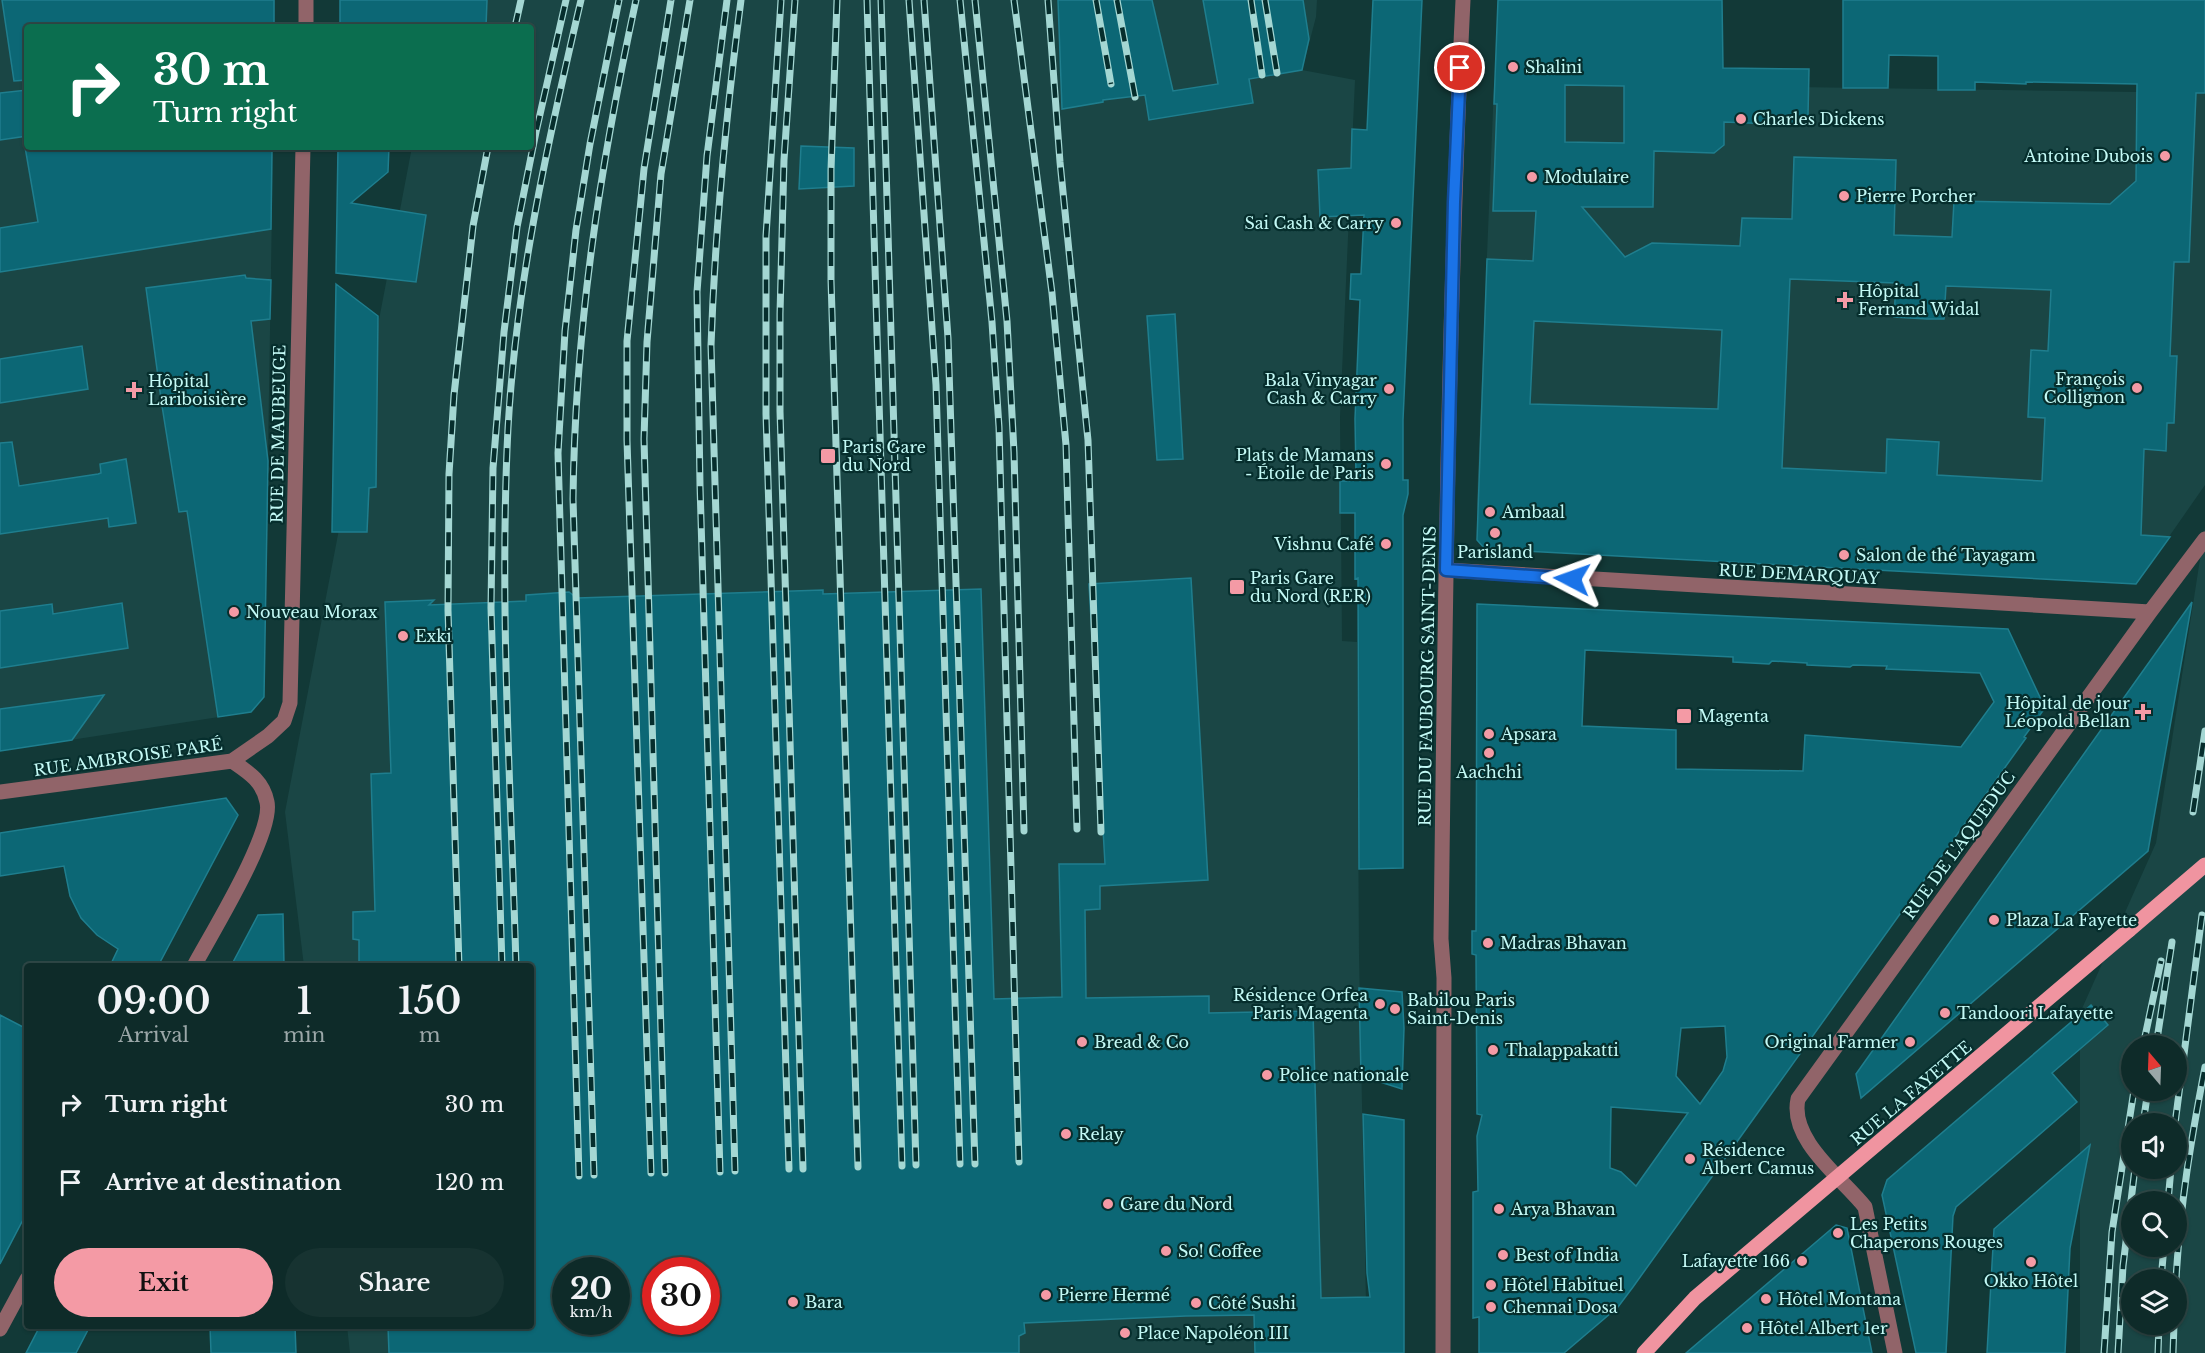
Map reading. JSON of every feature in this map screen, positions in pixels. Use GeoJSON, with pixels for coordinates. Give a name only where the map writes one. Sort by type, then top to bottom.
{"type":"FeatureCollection","features":[{"type":"Feature","properties":{"kind":"main road","name":"RUE LA FAYETTE"},"geometry":{"type":"LineString","coordinates":[[1644,1353],[1695,1298],[2205,865]]}},
{"type":"Feature","properties":{"kind":"street"},"geometry":{"type":"LineString","coordinates":[[306,0],[306,24]]}},
{"type":"Feature","properties":{"kind":"street","name":"RUE DU FAUBOURG SAINT-DENIS"},"geometry":{"type":"LineString","coordinates":[[1443,1353],[1444,978],[1441,928],[1446,570],[1454,202],[1463,0]]}},
{"type":"Feature","properties":{"kind":"street","name":"RUE DE MAUBEUGE"},"geometry":{"type":"LineString","coordinates":[[284,722],[290,703],[303,150]]}},
{"type":"Feature","properties":{"kind":"street","name":"RUE DE L'AQUEDUC"},"geometry":{"type":"LineString","coordinates":[[1895,1353],[1865,1208],[1857,1197],[1837,1179],[1798,1125],[1796,1116],[1798,1099],[2150,612],[2201,545]]}},
{"type":"Feature","properties":{"kind":"street","name":"RUE DEMARQUAY"},"geometry":{"type":"LineString","coordinates":[[1446,570],[2150,612]]}},
{"type":"Feature","properties":{"kind":"street","name":"RUE AMBROISE PARÉ"},"geometry":{"type":"LineString","coordinates":[[0,792],[232,761],[284,722]]}},
{"type":"Feature","properties":{"kind":"street"},"geometry":{"type":"LineString","coordinates":[[196,963],[248,866],[264,832],[268,815],[268,803],[259,783],[250,773],[232,761]]}},
{"type":"Feature","properties":{"kind":"street"},"geometry":{"type":"LineString","coordinates":[[0,1329],[24,1285]]}},
{"type":"Feature","properties":{"kind":"shaded area","name":"Hôpital Lariboisière"},"geometry":{"type":"Polygon","coordinates":[[[0,0],[275,0],[274,24],[24,24],[24,150],[273,150],[264,697],[251,712],[0,751],[0,0]]]}},
{"type":"Feature","properties":{"kind":"shaded area"},"geometry":{"type":"Polygon","coordinates":[[[440,0],[1317,0],[1316,17],[1302,70],[1355,80],[1340,417],[1342,641],[1357,642],[1359,955],[1367,1353],[350,1353],[347,1329],[534,1329],[534,963],[304,963],[285,812],[411,150],[534,150],[534,24],[436,24],[440,0]]]}},
{"type":"Feature","properties":{"kind":"shaded area","name":"Hôpital Fernand Widal"},"geometry":{"type":"Polygon","coordinates":[[[1494,85],[2205,93],[2205,485],[2136,584],[1485,549],[1477,540],[1477,499],[1494,85]]]}},
{"type":"Feature","properties":{"kind":"shaded area"},"geometry":{"type":"Polygon","coordinates":[[[2205,527],[2205,1353],[2080,1353],[2080,1013],[2156,843],[2205,527]]]}},
{"type":"Feature","properties":{"kind":"building"},"geometry":{"type":"Polygon","coordinates":[[[2,0],[274,0],[274,24],[24,24],[24,80],[14,81],[2,0]]]}},
{"type":"Feature","properties":{"kind":"building"},"geometry":{"type":"Polygon","coordinates":[[[340,0],[487,0],[486,24],[340,24],[340,0]]]}},
{"type":"Feature","properties":{"kind":"building"},"geometry":{"type":"Polygon","coordinates":[[[1058,0],[1152,0],[1173,91],[1218,84],[1203,0],[1303,0],[1309,39],[1302,70],[1249,79],[1253,103],[1149,120],[1145,95],[1103,100],[1103,102],[1062,109],[1058,0]]]}},
{"type":"Feature","properties":{"kind":"building"},"geometry":{"type":"Polygon","coordinates":[[[1373,0],[1422,0],[1403,420],[1403,480],[1408,480],[1408,494],[1403,515],[1403,868],[1359,869],[1358,578],[1355,579],[1355,513],[1340,513],[1340,481],[1349,481],[1349,475],[1356,475],[1355,419],[1360,300],[1350,299],[1351,274],[1361,274],[1364,215],[1320,217],[1318,170],[1351,168],[1352,129],[1367,130],[1373,0]]]}},
{"type":"Feature","properties":{"kind":"building","name":"Hôpital Fernand Widal"},"geometry":{"type":"Polygon","coordinates":[[[1498,0],[1722,0],[1723,68],[1809,69],[1808,116],[1803,125],[1724,122],[1724,145],[1714,153],[1654,151],[1653,207],[1582,207],[1625,257],[1652,243],[1740,246],[1742,218],[1792,219],[1794,157],[1896,160],[1894,235],[1952,237],[1954,201],[2110,204],[2136,181],[2137,84],[1975,82],[1975,90],[1938,90],[1938,56],[1889,55],[1888,88],[1843,88],[1843,0],[2205,0],[2205,93],[2196,93],[2189,262],[2174,262],[2170,356],[2177,356],[2174,423],[2167,423],[2166,451],[2144,449],[2141,535],[2170,537],[2136,584],[1485,549],[1477,540],[1487,259],[1533,261],[1536,211],[1493,211],[1497,104],[1494,104],[1498,0]],[[1565,85],[1565,142],[1624,143],[1624,86],[1565,85]],[[1790,279],[1782,468],[1886,473],[1887,439],[1939,442],[1937,475],[2042,481],[2045,418],[2028,417],[2031,350],[2048,351],[2051,290],[1946,286],[1944,319],[1927,319],[1894,317],[1896,283],[1790,279]],[[1534,321],[1530,404],[1718,409],[1722,330],[1534,321]]]}},
{"type":"Feature","properties":{"kind":"building"},"geometry":{"type":"Polygon","coordinates":[[[24,90],[24,136],[0,140],[0,93],[24,90]]]}},
{"type":"Feature","properties":{"kind":"building"},"geometry":{"type":"Polygon","coordinates":[[[801,146],[854,148],[854,186],[799,189],[801,146]]]}},
{"type":"Feature","properties":{"kind":"building"},"geometry":{"type":"Polygon","coordinates":[[[26,150],[272,150],[271,229],[0,272],[0,228],[38,222],[26,150]]]}},
{"type":"Feature","properties":{"kind":"building"},"geometry":{"type":"Polygon","coordinates":[[[338,150],[389,150],[388,172],[351,203],[426,215],[416,282],[336,273],[338,150]]]}},
{"type":"Feature","properties":{"kind":"building"},"geometry":{"type":"Polygon","coordinates":[[[245,275],[246,278],[271,280],[270,319],[251,321],[268,461],[264,697],[251,712],[218,717],[187,511],[179,512],[146,288],[245,275]]]}},
{"type":"Feature","properties":{"kind":"building"},"geometry":{"type":"Polygon","coordinates":[[[336,284],[378,316],[376,487],[369,488],[367,532],[332,532],[336,284]]]}},
{"type":"Feature","properties":{"kind":"building"},"geometry":{"type":"Polygon","coordinates":[[[1175,314],[1183,459],[1157,460],[1147,316],[1175,314]]]}},
{"type":"Feature","properties":{"kind":"building"},"geometry":{"type":"Polygon","coordinates":[[[82,346],[88,389],[0,403],[0,359],[82,346]]]}},
{"type":"Feature","properties":{"kind":"building"},"geometry":{"type":"Polygon","coordinates":[[[12,442],[19,486],[98,474],[101,473],[100,464],[126,459],[136,523],[109,527],[108,518],[0,534],[0,443],[12,442]]]}},
{"type":"Feature","properties":{"kind":"building"},"geometry":{"type":"Polygon","coordinates":[[[1191,578],[1208,880],[1100,886],[1100,909],[1085,910],[1086,998],[1209,996],[1209,1013],[1313,1011],[1321,1298],[1370,1297],[1367,1273],[1363,1114],[1404,1120],[1404,1353],[1255,1353],[1254,1315],[1024,1323],[1025,1333],[1019,1336],[1019,1353],[389,1353],[388,1329],[534,1329],[534,963],[359,963],[359,940],[353,939],[353,912],[375,911],[371,774],[391,773],[385,602],[434,600],[429,605],[526,601],[526,595],[569,592],[577,598],[823,590],[823,594],[981,589],[994,999],[1062,997],[1059,864],[1105,864],[1089,584],[1191,578]]]}},
{"type":"Feature","properties":{"kind":"building"},"geometry":{"type":"Polygon","coordinates":[[[2192,602],[2148,851],[1861,1098],[1856,1074],[2192,602]]]}},
{"type":"Feature","properties":{"kind":"building"},"geometry":{"type":"Polygon","coordinates":[[[122,603],[128,648],[0,668],[0,611],[52,604],[53,614],[122,603]]]}},
{"type":"Feature","properties":{"kind":"building"},"geometry":{"type":"Polygon","coordinates":[[[1477,604],[2008,629],[2045,708],[2024,737],[2026,738],[1633,1287],[1618,1307],[1564,1353],[1479,1353],[1479,1317],[1473,1318],[1473,1192],[1478,1191],[1477,1136],[1482,1115],[1477,1114],[1476,955],[1472,954],[1472,931],[1476,931],[1477,604]],[[1585,650],[1582,726],[1676,730],[1676,769],[1803,771],[1805,735],[1961,747],[1994,702],[1980,673],[1886,669],[1887,666],[1853,665],[1850,667],[1772,661],[1769,664],[1733,662],[1733,657],[1585,650]],[[1725,1026],[1681,1028],[1676,1076],[1700,1104],[1723,1071],[1727,1057],[1725,1026]],[[1611,1107],[1610,1168],[1621,1172],[1636,1186],[1688,1113],[1611,1107]]]}},
{"type":"Feature","properties":{"kind":"building"},"geometry":{"type":"Polygon","coordinates":[[[104,695],[72,740],[0,751],[0,709],[104,695]]]}},
{"type":"Feature","properties":{"kind":"building"},"geometry":{"type":"Polygon","coordinates":[[[226,798],[238,815],[160,963],[111,963],[118,949],[97,935],[81,918],[70,896],[64,866],[0,876],[0,833],[226,798]]]}},
{"type":"Feature","properties":{"kind":"building"},"geometry":{"type":"Polygon","coordinates":[[[283,914],[284,963],[233,963],[258,915],[283,914]]]}},
{"type":"Feature","properties":{"kind":"building"},"geometry":{"type":"Polygon","coordinates":[[[1359,988],[1402,992],[1404,1028],[1402,1089],[1361,1076],[1359,988]]]}},
{"type":"Feature","properties":{"kind":"building"},"geometry":{"type":"Polygon","coordinates":[[[2091,1005],[2108,1025],[2052,1073],[2077,1102],[1956,1207],[1953,1216],[1946,1353],[1916,1353],[1882,1195],[1887,1180],[2091,1005]]]}},
{"type":"Feature","properties":{"kind":"building"},"geometry":{"type":"Polygon","coordinates":[[[0,1015],[24,1027],[24,1218],[0,1264],[0,1015]]]}},
{"type":"Feature","properties":{"kind":"building","name":"Okko Hôtel"},"geometry":{"type":"Polygon","coordinates":[[[2090,1145],[2070,1248],[2065,1353],[1987,1353],[1994,1229],[2090,1145]]]}},
{"type":"Feature","properties":{"kind":"building"},"geometry":{"type":"Polygon","coordinates":[[[1836,1225],[1847,1228],[1872,1353],[1686,1353],[1836,1225]]]}},
{"type":"Feature","properties":{"kind":"building"},"geometry":{"type":"Polygon","coordinates":[[[38,1329],[88,1329],[76,1353],[26,1353],[38,1329]]]}},
{"type":"Feature","properties":{"kind":"building"},"geometry":{"type":"Polygon","coordinates":[[[210,1329],[295,1329],[296,1353],[211,1353],[210,1329]]]}},
{"type":"Feature","properties":{"kind":"railway"},"geometry":{"type":"LineString","coordinates":[[516,24],[521,0]]}},
{"type":"Feature","properties":{"kind":"railway"},"geometry":{"type":"LineString","coordinates":[[534,142],[566,0]]}},
{"type":"Feature","properties":{"kind":"railway"},"geometry":{"type":"LineString","coordinates":[[516,963],[505,630],[508,428],[518,320],[535,212],[581,0]]}},
{"type":"Feature","properties":{"kind":"railway"},"geometry":{"type":"LineString","coordinates":[[579,1176],[558,453],[565,331],[576,230],[590,144],[619,0]]}},
{"type":"Feature","properties":{"kind":"railway"},"geometry":{"type":"LineString","coordinates":[[594,1175],[573,499],[575,435],[584,310],[592,248],[611,124],[636,0]]}},
{"type":"Feature","properties":{"kind":"railway"},"geometry":{"type":"LineString","coordinates":[[651,1173],[627,440],[627,341],[644,169],[671,0]]}},
{"type":"Feature","properties":{"kind":"railway"},"geometry":{"type":"LineString","coordinates":[[665,1173],[644,439],[647,342],[661,174],[690,0]]}},
{"type":"Feature","properties":{"kind":"railway"},"geometry":{"type":"LineString","coordinates":[[720,1172],[700,485],[697,292],[707,156],[727,0]]}},
{"type":"Feature","properties":{"kind":"railway"},"geometry":{"type":"LineString","coordinates":[[735,1171],[711,346],[722,173],[741,0]]}},
{"type":"Feature","properties":{"kind":"railway"},"geometry":{"type":"LineString","coordinates":[[781,0],[766,236],[766,414],[789,1169]]}},
{"type":"Feature","properties":{"kind":"railway"},"geometry":{"type":"LineString","coordinates":[[795,0],[784,160],[780,411],[803,1169]]}},
{"type":"Feature","properties":{"kind":"railway"},"geometry":{"type":"LineString","coordinates":[[837,0],[831,170],[831,280],[858,1167]]}},
{"type":"Feature","properties":{"kind":"railway"},"geometry":{"type":"LineString","coordinates":[[867,0],[902,1166]]}},
{"type":"Feature","properties":{"kind":"railway"},"geometry":{"type":"LineString","coordinates":[[881,0],[916,1165]]}},
{"type":"Feature","properties":{"kind":"railway"},"geometry":{"type":"LineString","coordinates":[[909,0],[936,385],[960,1164]]}},
{"type":"Feature","properties":{"kind":"railway"},"geometry":{"type":"LineString","coordinates":[[924,0],[948,338],[975,1164]]}},
{"type":"Feature","properties":{"kind":"railway"},"geometry":{"type":"LineString","coordinates":[[960,0],[992,322],[999,427],[1019,1162]]}},
{"type":"Feature","properties":{"kind":"railway"},"geometry":{"type":"LineString","coordinates":[[975,0],[1007,321],[1014,452],[1024,831]]}},
{"type":"Feature","properties":{"kind":"railway"},"geometry":{"type":"LineString","coordinates":[[1014,0],[1052,293],[1066,445],[1077,829]]}},
{"type":"Feature","properties":{"kind":"railway"},"geometry":{"type":"LineString","coordinates":[[1048,0],[1060,162],[1088,440],[1101,832]]}},
{"type":"Feature","properties":{"kind":"railway"},"geometry":{"type":"LineString","coordinates":[[1096,0],[1111,84]]}},
{"type":"Feature","properties":{"kind":"railway"},"geometry":{"type":"LineString","coordinates":[[1117,0],[1135,97]]}},
{"type":"Feature","properties":{"kind":"railway"},"geometry":{"type":"LineString","coordinates":[[1251,0],[1262,75]]}},
{"type":"Feature","properties":{"kind":"railway"},"geometry":{"type":"LineString","coordinates":[[1265,0],[1277,73]]}},
{"type":"Feature","properties":{"kind":"railway"},"geometry":{"type":"LineString","coordinates":[[459,963],[448,610],[449,474],[454,395],[473,226],[487,150]]}},
{"type":"Feature","properties":{"kind":"railway"},"geometry":{"type":"LineString","coordinates":[[502,963],[491,608],[493,468],[504,332],[517,227],[532,150]]}},
{"type":"Feature","properties":{"kind":"railway"},"geometry":{"type":"LineString","coordinates":[[2193,812],[2205,731]]}},
{"type":"Feature","properties":{"kind":"railway"},"geometry":{"type":"LineString","coordinates":[[2176,1113],[2202,915]]}},
{"type":"Feature","properties":{"kind":"railway"},"geometry":{"type":"LineString","coordinates":[[2158,1035],[2172,942]]}},
{"type":"Feature","properties":{"kind":"railway"},"geometry":{"type":"LineString","coordinates":[[2145,1035],[2161,961]]}},
{"type":"Feature","properties":{"kind":"railway"},"geometry":{"type":"LineString","coordinates":[[2177,1269],[2187,1173],[2205,1067]]}},
{"type":"Feature","properties":{"kind":"railway"},"geometry":{"type":"LineString","coordinates":[[2104,1353],[2112,1232],[2132,1101]]}},
{"type":"Feature","properties":{"kind":"railway"},"geometry":{"type":"LineString","coordinates":[[2145,1113],[2146,1101]]}},
{"type":"Feature","properties":{"kind":"railway"},"geometry":{"type":"LineString","coordinates":[[2118,1353],[2123,1266],[2134,1179]]}},
{"type":"Feature","properties":{"kind":"railway"},"geometry":{"type":"LineString","coordinates":[[2169,1191],[2170,1179]]}},
{"type":"Feature","properties":{"kind":"railway"},"geometry":{"type":"LineString","coordinates":[[2162,1269],[2163,1257]]}},
{"type":"Feature","properties":{"kind":"railway"},"geometry":{"type":"LineString","coordinates":[[2158,1353],[2159,1335]]}},
{"type":"Feature","properties":{"kind":"railway"},"geometry":{"type":"LineString","coordinates":[[2173,1353],[2174,1335]]}},
{"type":"Feature","properties":{"kind":"place","name":"Shalini"},"geometry":{"type":"Point","coordinates":[1513,67]}},
{"type":"Feature","properties":{"kind":"place","name":"Charles Dickens"},"geometry":{"type":"Point","coordinates":[1741,119]}},
{"type":"Feature","properties":{"kind":"place","name":"Antoine Dubois"},"geometry":{"type":"Point","coordinates":[2165,156]}},
{"type":"Feature","properties":{"kind":"place","name":"Modulaire"},"geometry":{"type":"Point","coordinates":[1532,177]}},
{"type":"Feature","properties":{"kind":"place","name":"Pierre Porcher"},"geometry":{"type":"Point","coordinates":[1844,196]}},
{"type":"Feature","properties":{"kind":"place","name":"Sai Cash & Carry"},"geometry":{"type":"Point","coordinates":[1396,223]}},
{"type":"Feature","properties":{"kind":"place","name":"Hôpital Fernand Widal"},"geometry":{"type":"Point","coordinates":[1845,300]}},
{"type":"Feature","properties":{"kind":"place","name":"François Collignon"},"geometry":{"type":"Point","coordinates":[2137,388]}},
{"type":"Feature","properties":{"kind":"place","name":"Bala Vinyagar Cash & Carry"},"geometry":{"type":"Point","coordinates":[1389,389]}},
{"type":"Feature","properties":{"kind":"place","name":"Hôpital Lariboisière"},"geometry":{"type":"Point","coordinates":[134,390]}},
{"type":"Feature","properties":{"kind":"place","name":"Paris Gare du Nord"},"geometry":{"type":"Point","coordinates":[828,456]}},
{"type":"Feature","properties":{"kind":"place","name":"Plats de Mamans - Étoile de Paris"},"geometry":{"type":"Point","coordinates":[1386,464]}},
{"type":"Feature","properties":{"kind":"place","name":"Ambaal"},"geometry":{"type":"Point","coordinates":[1490,512]}},
{"type":"Feature","properties":{"kind":"place","name":"Parisland"},"geometry":{"type":"Point","coordinates":[1495,533]}},
{"type":"Feature","properties":{"kind":"place","name":"Vishnu Café"},"geometry":{"type":"Point","coordinates":[1386,544]}},
{"type":"Feature","properties":{"kind":"place","name":"Salon de thé Tayagam"},"geometry":{"type":"Point","coordinates":[1844,555]}},
{"type":"Feature","properties":{"kind":"place","name":"Paris Gare du Nord (RER)"},"geometry":{"type":"Point","coordinates":[1237,587]}},
{"type":"Feature","properties":{"kind":"place","name":"Nouveau Morax"},"geometry":{"type":"Point","coordinates":[234,612]}},
{"type":"Feature","properties":{"kind":"place","name":"Exki"},"geometry":{"type":"Point","coordinates":[403,636]}},
{"type":"Feature","properties":{"kind":"place","name":"Hôpital de jour Léopold Bellan"},"geometry":{"type":"Point","coordinates":[2143,712]}},
{"type":"Feature","properties":{"kind":"place","name":"Magenta"},"geometry":{"type":"Point","coordinates":[1684,716]}},
{"type":"Feature","properties":{"kind":"place","name":"Apsara"},"geometry":{"type":"Point","coordinates":[1489,734]}},
{"type":"Feature","properties":{"kind":"place","name":"Aachchi"},"geometry":{"type":"Point","coordinates":[1489,753]}},
{"type":"Feature","properties":{"kind":"place","name":"Plaza La Fayette"},"geometry":{"type":"Point","coordinates":[1994,920]}},
{"type":"Feature","properties":{"kind":"place","name":"Madras Bhavan"},"geometry":{"type":"Point","coordinates":[1488,943]}},
{"type":"Feature","properties":{"kind":"place","name":"Résidence Orfea Paris Magenta"},"geometry":{"type":"Point","coordinates":[1380,1004]}},
{"type":"Feature","properties":{"kind":"place","name":"Babilou Paris Saint-Denis"},"geometry":{"type":"Point","coordinates":[1395,1009]}},
{"type":"Feature","properties":{"kind":"place","name":"Tandoori Lafayette"},"geometry":{"type":"Point","coordinates":[1945,1013]}},
{"type":"Feature","properties":{"kind":"place","name":"Bread & Co"},"geometry":{"type":"Point","coordinates":[1082,1042]}},
{"type":"Feature","properties":{"kind":"place","name":"Original Farmer"},"geometry":{"type":"Point","coordinates":[1910,1042]}},
{"type":"Feature","properties":{"kind":"place","name":"Thalappakatti"},"geometry":{"type":"Point","coordinates":[1493,1050]}},
{"type":"Feature","properties":{"kind":"place","name":"Police nationale"},"geometry":{"type":"Point","coordinates":[1267,1075]}},
{"type":"Feature","properties":{"kind":"place","name":"Relay"},"geometry":{"type":"Point","coordinates":[1066,1134]}},
{"type":"Feature","properties":{"kind":"place","name":"Résidence Albert Camus"},"geometry":{"type":"Point","coordinates":[1690,1159]}},
{"type":"Feature","properties":{"kind":"place","name":"Gare du Nord"},"geometry":{"type":"Point","coordinates":[1108,1204]}},
{"type":"Feature","properties":{"kind":"place","name":"Arya Bhavan"},"geometry":{"type":"Point","coordinates":[1499,1209]}},
{"type":"Feature","properties":{"kind":"place","name":"Les Petits Chaperons Rouges"},"geometry":{"type":"Point","coordinates":[1838,1233]}},
{"type":"Feature","properties":{"kind":"place","name":"So! Coffee"},"geometry":{"type":"Point","coordinates":[1166,1251]}},
{"type":"Feature","properties":{"kind":"place","name":"Best of India"},"geometry":{"type":"Point","coordinates":[1503,1255]}},
{"type":"Feature","properties":{"kind":"place","name":"Lafayette 166"},"geometry":{"type":"Point","coordinates":[1802,1261]}},
{"type":"Feature","properties":{"kind":"place","name":"Okko Hôtel"},"geometry":{"type":"Point","coordinates":[2031,1262]}},
{"type":"Feature","properties":{"kind":"place","name":"Hôtel Habituel"},"geometry":{"type":"Point","coordinates":[1491,1285]}},
{"type":"Feature","properties":{"kind":"place","name":"Pierre Hermé"},"geometry":{"type":"Point","coordinates":[1046,1295]}},
{"type":"Feature","properties":{"kind":"place","name":"Hôtel Montana"},"geometry":{"type":"Point","coordinates":[1766,1299]}},
{"type":"Feature","properties":{"kind":"place","name":"Bara"},"geometry":{"type":"Point","coordinates":[793,1302]}},
{"type":"Feature","properties":{"kind":"place","name":"Côté Sushi"},"geometry":{"type":"Point","coordinates":[1196,1303]}},
{"type":"Feature","properties":{"kind":"place","name":"Chennai Dosa"},"geometry":{"type":"Point","coordinates":[1491,1307]}},
{"type":"Feature","properties":{"kind":"place","name":"Hôtel Albert 1er"},"geometry":{"type":"Point","coordinates":[1747,1328]}},
{"type":"Feature","properties":{"kind":"place","name":"Place Napoléon III"},"geometry":{"type":"Point","coordinates":[1125,1333]}},
{"type":"Feature","properties":{"kind":"route"},"geometry":{"type":"LineString","coordinates":[[1460,68],[1454,202],[1446,570],[1572,579]]}}]}
